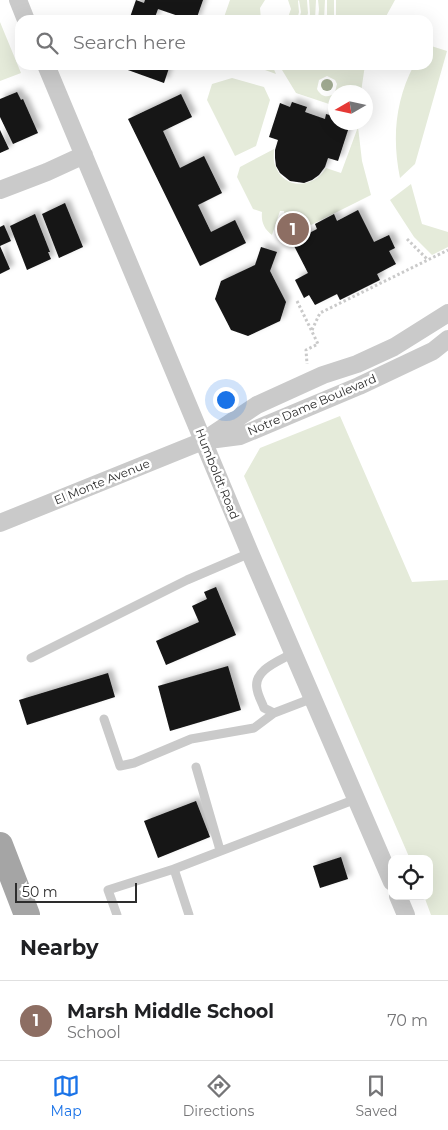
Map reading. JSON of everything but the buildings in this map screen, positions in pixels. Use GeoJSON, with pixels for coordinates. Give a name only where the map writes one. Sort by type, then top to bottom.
{"type":"FeatureCollection","features":[{"type":"Feature","properties":{"kind":"main road"},"geometry":{"type":"LineString","coordinates":[[0,845],[27,915]]}},
{"type":"Feature","properties":{"kind":"street"},"geometry":{"type":"LineString","coordinates":[[18,0],[24,15]]}},
{"type":"Feature","properties":{"kind":"street","name":"Humboldt Road"},"geometry":{"type":"LineString","coordinates":[[48,70],[250,553],[388,873]]}},
{"type":"Feature","properties":{"kind":"street"},"geometry":{"type":"LineString","coordinates":[[0,190],[84,155]]}},
{"type":"Feature","properties":{"kind":"street","name":"Notre Dame Boulevard"},"geometry":{"type":"LineString","coordinates":[[203,440],[257,405],[323,376],[358,364],[394,347],[448,313]]}},
{"type":"Feature","properties":{"kind":"street","name":"Notre Dame Boulevard"},"geometry":{"type":"LineString","coordinates":[[203,440],[240,436],[359,386],[434,351],[448,339]]}},
{"type":"Feature","properties":{"kind":"street","name":"El Monte Avenue"},"geometry":{"type":"LineString","coordinates":[[0,523],[203,440]]}},
{"type":"Feature","properties":{"kind":"street"},"geometry":{"type":"LineString","coordinates":[[400,900],[406,915]]}},
{"type":"Feature","properties":{"kind":"lane"},"geometry":{"type":"LineString","coordinates":[[31,658],[187,580],[250,553]]}},
{"type":"Feature","properties":{"kind":"lane"},"geometry":{"type":"LineString","coordinates":[[274,713],[264,708],[257,688],[258,677],[264,670],[293,653]]}},
{"type":"Feature","properties":{"kind":"lane"},"geometry":{"type":"LineString","coordinates":[[104,719],[120,766],[134,763],[191,739],[254,728],[274,713],[313,698]]}},
{"type":"Feature","properties":{"kind":"lane"},"geometry":{"type":"LineString","coordinates":[[196,767],[220,850]]}},
{"type":"Feature","properties":{"kind":"lane"},"geometry":{"type":"LineString","coordinates":[[117,915],[108,890],[174,869],[356,800]]}},
{"type":"Feature","properties":{"kind":"lane"},"geometry":{"type":"LineString","coordinates":[[174,869],[189,915]]}},
{"type":"Feature","properties":{"kind":"path"},"geometry":{"type":"LineString","coordinates":[[407,239],[428,260]]}},
{"type":"Feature","properties":{"kind":"path"},"geometry":{"type":"LineString","coordinates":[[312,330],[320,313],[448,250]]}},
{"type":"Feature","properties":{"kind":"path"},"geometry":{"type":"LineString","coordinates":[[297,301],[318,344],[306,350],[307,365]]}},
{"type":"Feature","properties":{"kind":"green space"},"geometry":{"type":"Polygon","coordinates":[[[230,0],[265,0],[260,8],[261,15],[225,15],[230,0]]]}},
{"type":"Feature","properties":{"kind":"green space"},"geometry":{"type":"Polygon","coordinates":[[[288,0],[299,0],[298,15],[289,15],[291,9],[288,0]]]}},
{"type":"Feature","properties":{"kind":"green space"},"geometry":{"type":"Polygon","coordinates":[[[299,0],[307,0],[307,15],[300,15],[299,0]]]}},
{"type":"Feature","properties":{"kind":"green space"},"geometry":{"type":"Polygon","coordinates":[[[309,0],[316,0],[315,15],[310,14],[309,0]]]}},
{"type":"Feature","properties":{"kind":"green space"},"geometry":{"type":"Polygon","coordinates":[[[318,0],[325,0],[324,15],[318,15],[318,0]]]}},
{"type":"Feature","properties":{"kind":"green space"},"geometry":{"type":"Polygon","coordinates":[[[327,0],[334,0],[334,15],[327,15],[327,0]]]}},
{"type":"Feature","properties":{"kind":"green space"},"geometry":{"type":"Polygon","coordinates":[[[336,0],[395,0],[387,15],[336,15],[336,0]]]}},
{"type":"Feature","properties":{"kind":"green space"},"geometry":{"type":"Polygon","coordinates":[[[0,22],[15,58],[15,70],[20,70],[21,73],[0,81],[0,22]]]}},
{"type":"Feature","properties":{"kind":"green space"},"geometry":{"type":"Polygon","coordinates":[[[433,47],[447,51],[415,164],[400,178],[396,149],[397,120],[399,106],[412,70],[433,70],[433,47]]]}},
{"type":"Feature","properties":{"kind":"green space"},"geometry":{"type":"Polygon","coordinates":[[[265,70],[274,70],[276,74],[265,70]]]}},
{"type":"Feature","properties":{"kind":"green space"},"geometry":{"type":"Polygon","coordinates":[[[282,70],[364,70],[362,85],[337,85],[335,80],[327,76],[319,80],[317,89],[323,95],[328,96],[328,104],[296,93],[282,70]]]}},
{"type":"Feature","properties":{"kind":"green space"},"geometry":{"type":"Polygon","coordinates":[[[232,78],[264,87],[270,100],[256,146],[235,156],[207,100],[212,84],[232,78]]]}},
{"type":"Feature","properties":{"kind":"green space"},"geometry":{"type":"Polygon","coordinates":[[[358,130],[362,161],[371,195],[307,227],[298,224],[292,233],[287,236],[276,236],[285,215],[284,211],[280,211],[272,235],[264,225],[262,212],[253,209],[237,177],[240,167],[274,149],[274,163],[279,173],[292,183],[307,183],[314,180],[326,168],[341,173],[358,130]]]}},
{"type":"Feature","properties":{"kind":"green space"},"geometry":{"type":"Polygon","coordinates":[[[411,184],[422,224],[448,232],[448,247],[432,255],[414,237],[390,200],[411,184]]]}},
{"type":"Feature","properties":{"kind":"green space"},"geometry":{"type":"Polygon","coordinates":[[[340,416],[412,582],[448,580],[448,915],[431,915],[425,900],[433,900],[433,855],[408,855],[244,476],[260,448],[340,416]]]}},
{"type":"Feature","properties":{"kind":"place","name":"Marsh Middle School"},"geometry":{"type":"Point","coordinates":[293,229]}}]}
